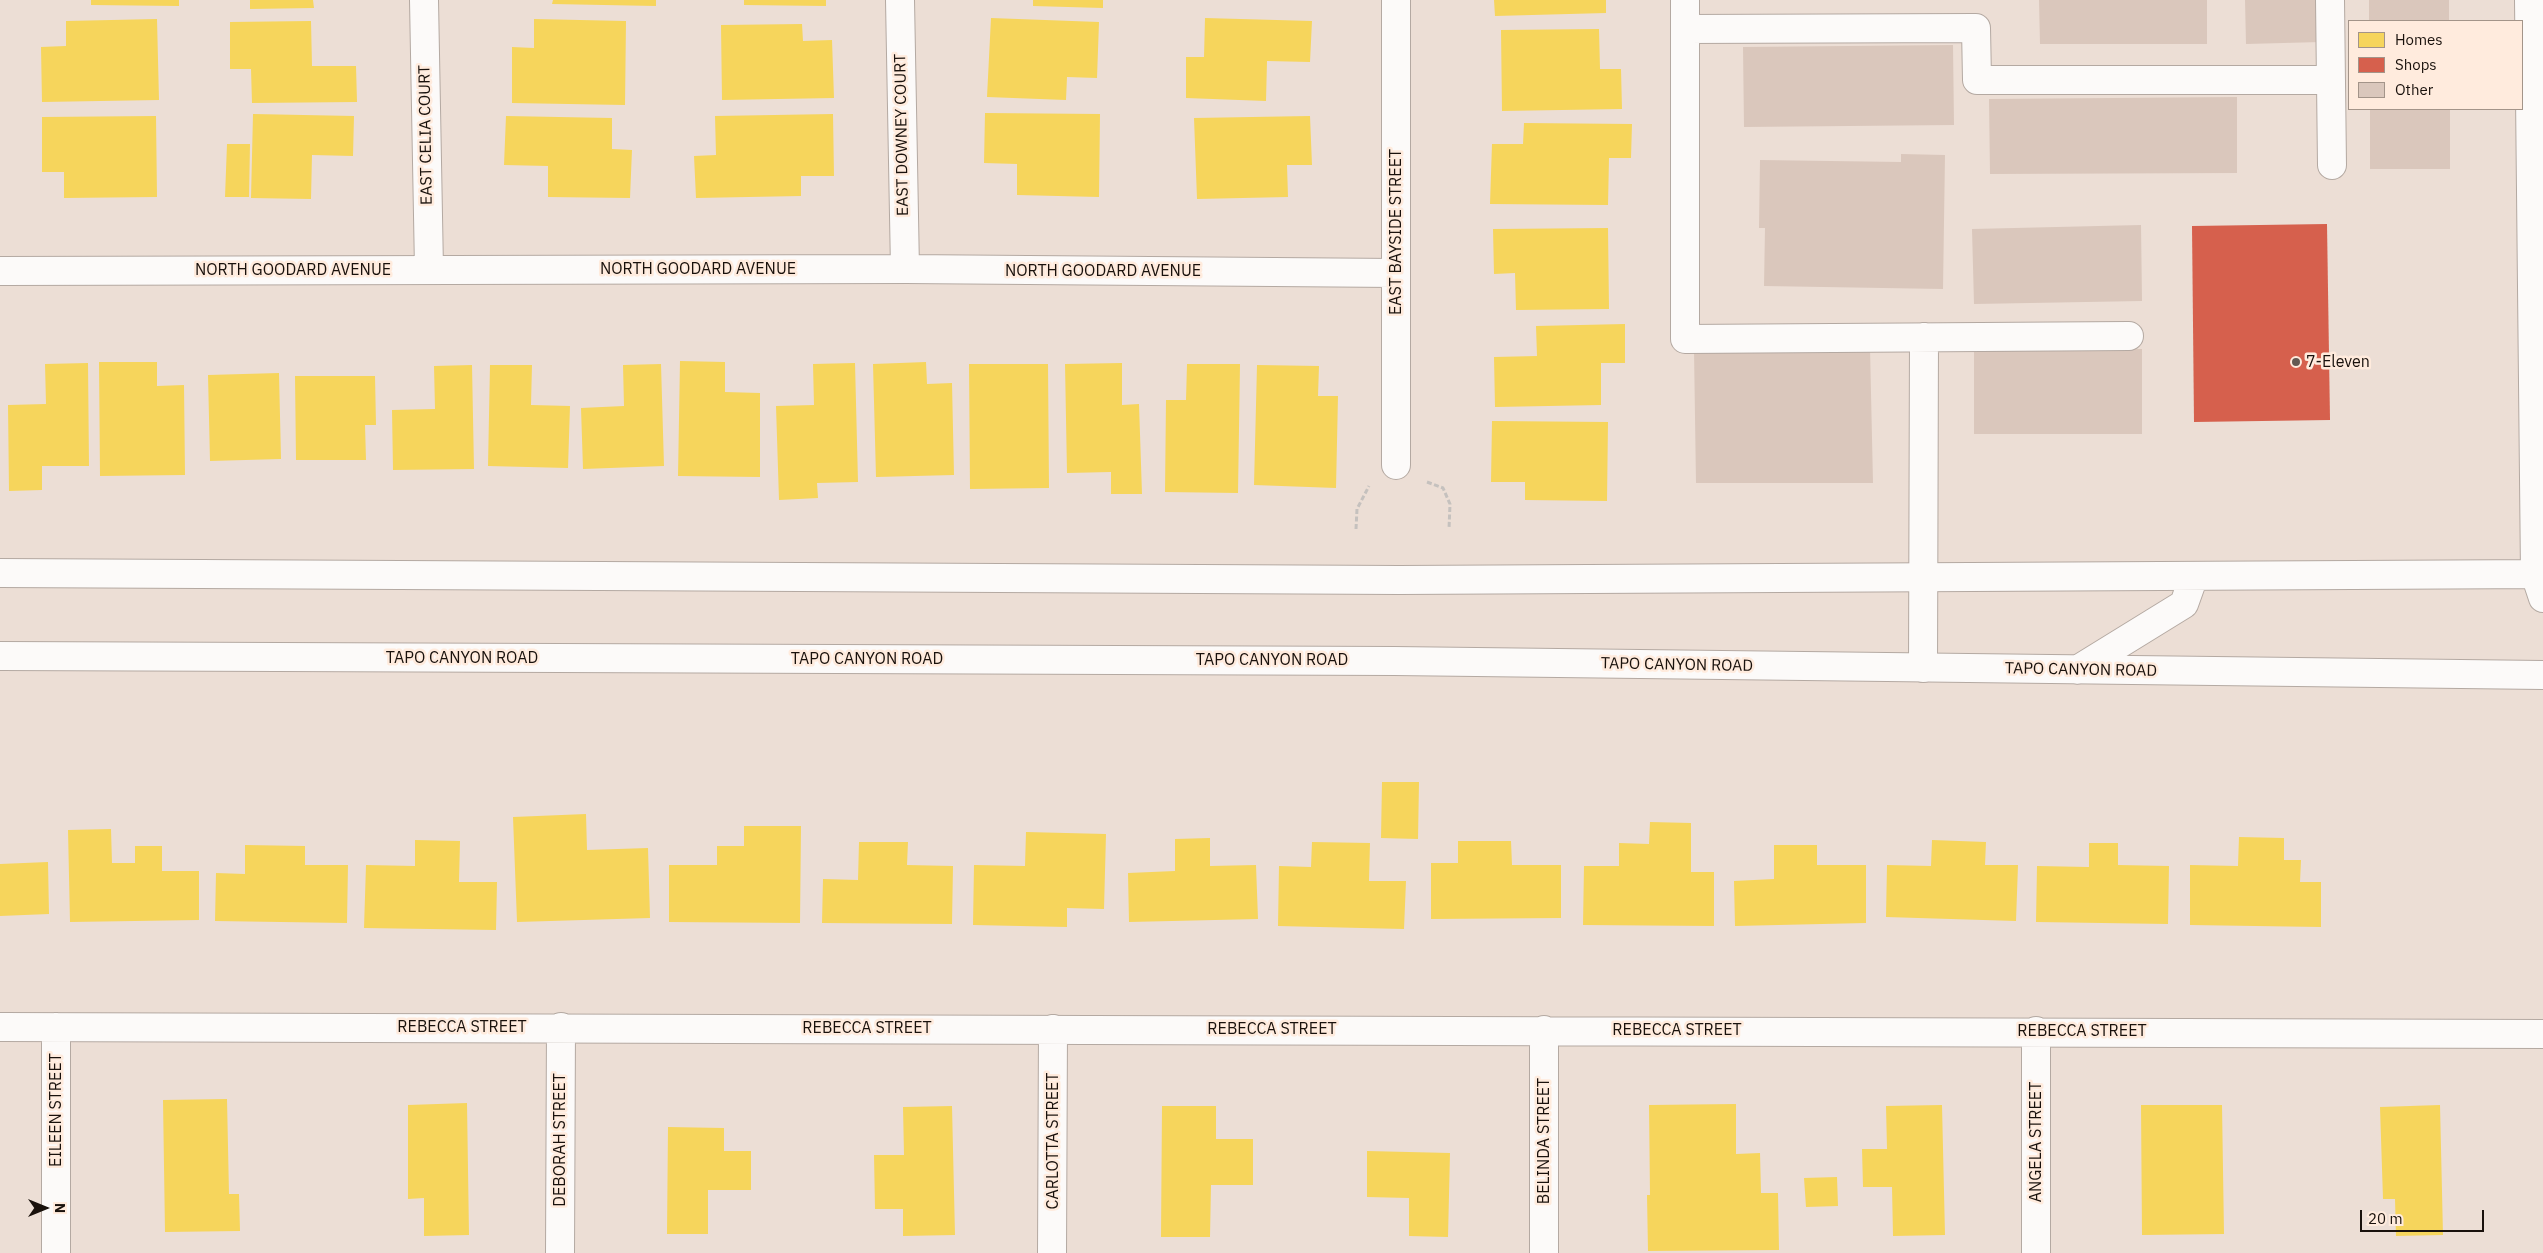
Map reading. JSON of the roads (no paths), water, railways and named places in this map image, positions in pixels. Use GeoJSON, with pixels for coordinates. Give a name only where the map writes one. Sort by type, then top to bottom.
{"type":"FeatureCollection","features":[{"type":"Feature","properties":{"kind":"street","name":"EAST CELIA COURT"},"geometry":{"type":"LineString","coordinates":[[424,0],[429,269]]}},
{"type":"Feature","properties":{"kind":"street","name":"EAST DOWNEY COURT"},"geometry":{"type":"LineString","coordinates":[[900,0],[905,269]]}},
{"type":"Feature","properties":{"kind":"street","name":"EAST BAYSIDE STREET"},"geometry":{"type":"LineString","coordinates":[[1396,0],[1396,465]]}},
{"type":"Feature","properties":{"kind":"street"},"geometry":{"type":"LineString","coordinates":[[1685,0],[1685,339],[2129,336]]}},
{"type":"Feature","properties":{"kind":"street"},"geometry":{"type":"LineString","coordinates":[[2330,0],[2332,165]]}},
{"type":"Feature","properties":{"kind":"street"},"geometry":{"type":"LineString","coordinates":[[0,573],[1399,580],[2194,576],[2540,582],[2529,0]]}},
{"type":"Feature","properties":{"kind":"street"},"geometry":{"type":"LineString","coordinates":[[1685,29],[1976,28],[1977,80],[2331,80]]}},
{"type":"Feature","properties":{"kind":"street","name":"NORTH GOODARD AVENUE"},"geometry":{"type":"LineString","coordinates":[[0,271],[905,269],[1396,273]]}},
{"type":"Feature","properties":{"kind":"street"},"geometry":{"type":"LineString","coordinates":[[1923,668],[1924,337]]}},
{"type":"Feature","properties":{"kind":"street"},"geometry":{"type":"LineString","coordinates":[[2077,670],[2184,604],[2194,576]]}},
{"type":"Feature","properties":{"kind":"street","name":"TAPO CANYON ROAD"},"geometry":{"type":"LineString","coordinates":[[0,656],[1394,661],[2543,675]]}},
{"type":"Feature","properties":{"kind":"street","name":"REBECCA STREET"},"geometry":{"type":"LineString","coordinates":[[0,1027],[2036,1031],[2543,1034]]}},
{"type":"Feature","properties":{"kind":"street","name":"EILEEN STREET"},"geometry":{"type":"LineString","coordinates":[[56,1027],[56,1253]]}},
{"type":"Feature","properties":{"kind":"street","name":"DEBORAH STREET"},"geometry":{"type":"LineString","coordinates":[[560,1253],[561,1028]]}},
{"type":"Feature","properties":{"kind":"street","name":"CARLOTTA STREET"},"geometry":{"type":"LineString","coordinates":[[1052,1253],[1053,1029]]}},
{"type":"Feature","properties":{"kind":"street","name":"BELINDA STREET"},"geometry":{"type":"LineString","coordinates":[[1544,1030],[1544,1253]]}},
{"type":"Feature","properties":{"kind":"street","name":"ANGELA STREET"},"geometry":{"type":"LineString","coordinates":[[2036,1031],[2036,1253]]}},
{"type":"Feature","properties":{"kind":"place","name":"7-Eleven"},"geometry":{"type":"Point","coordinates":[2296,362]}}]}
